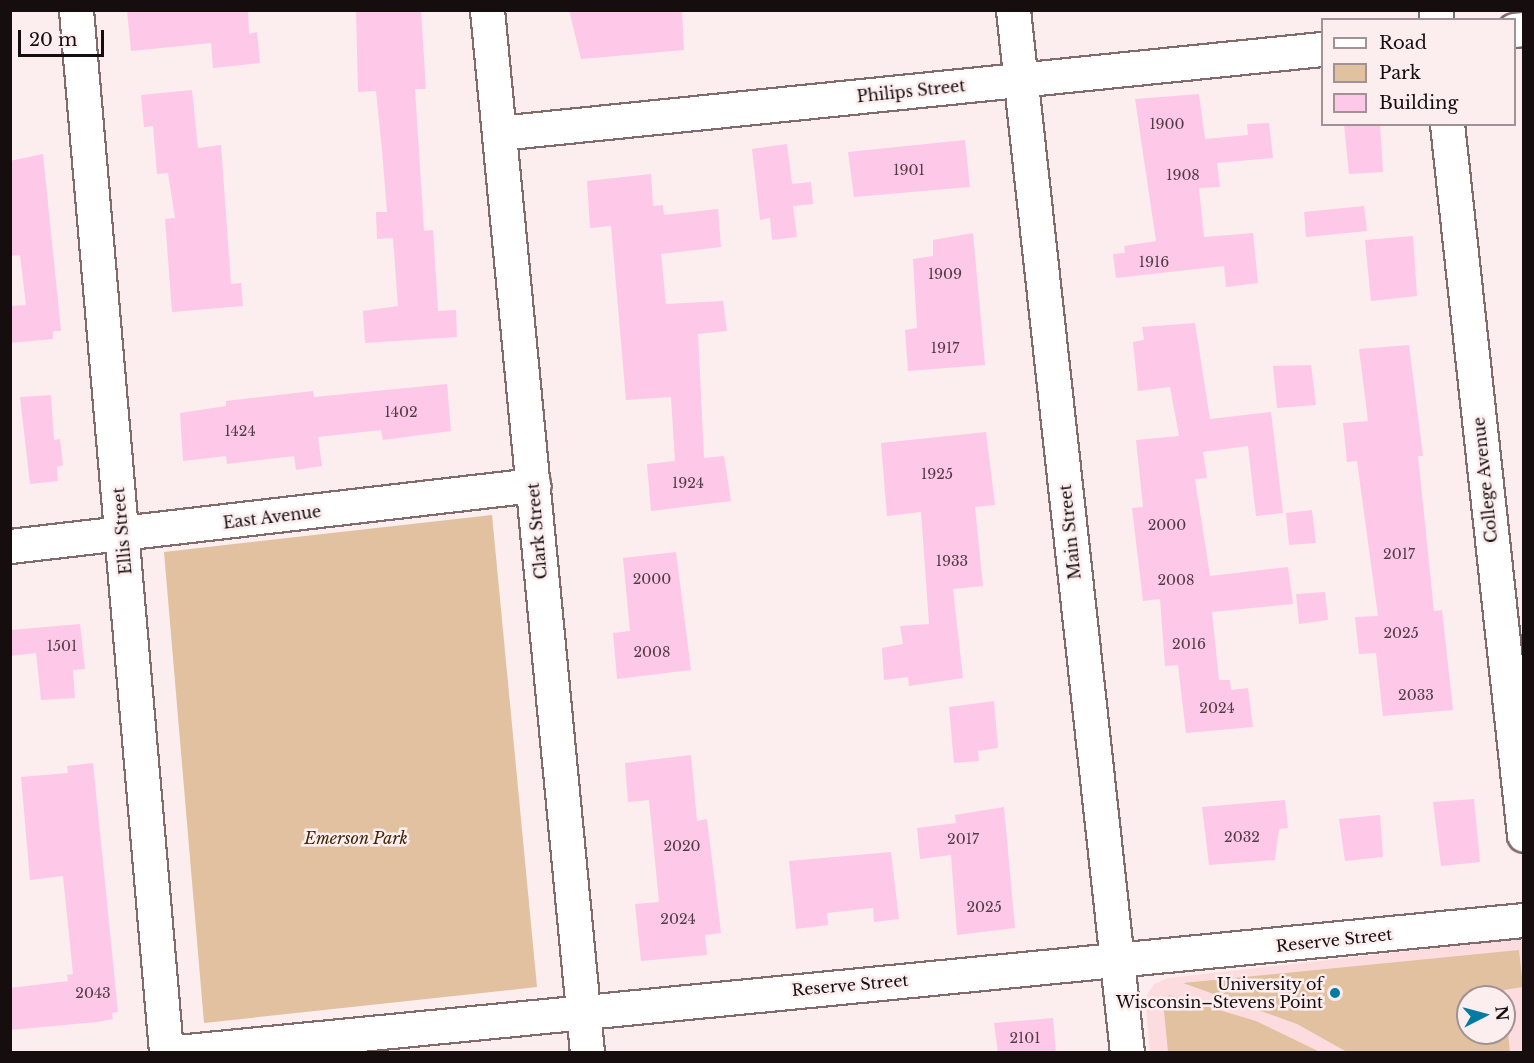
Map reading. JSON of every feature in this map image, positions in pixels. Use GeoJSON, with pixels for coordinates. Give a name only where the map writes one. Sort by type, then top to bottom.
{"type":"FeatureCollection","features":[{"type":"Feature","properties":{"kind":"street","name":"Ellis Street"},"geometry":{"type":"LineString","coordinates":[[76,10],[166,1053]]}},
{"type":"Feature","properties":{"kind":"street","name":"Clark Street"},"geometry":{"type":"LineString","coordinates":[[487,10],[587,1053]]}},
{"type":"Feature","properties":{"kind":"street","name":"Main Street"},"geometry":{"type":"LineString","coordinates":[[1014,10],[1127,1053]]}},
{"type":"Feature","properties":{"kind":"street","name":"Philips Street"},"geometry":{"type":"LineString","coordinates":[[499,133],[1321,49]]}},
{"type":"Feature","properties":{"kind":"street","name":"College Avenue"},"geometry":{"type":"LineString","coordinates":[[1447,126],[1524,835]]}},
{"type":"Feature","properties":{"kind":"street","name":"East Avenue"},"geometry":{"type":"LineString","coordinates":[[10,546],[533,485]]}},
{"type":"Feature","properties":{"kind":"street","name":"Reserve Street"},"geometry":{"type":"LineString","coordinates":[[177,1053],[582,1010],[1117,962],[1524,920]]}},
{"type":"Feature","properties":{"kind":"shaded area","name":"University of Wisconsin–Stevens Point"},"geometry":{"type":"Polygon","coordinates":[[[1523,938],[1523,1052],[1150,1052],[1145,998],[1154,984],[1168,978],[1523,938]]]}},
{"type":"Feature","properties":{"kind":"green space","name":"Emerson Park"},"geometry":{"type":"Polygon","coordinates":[[[492,515],[537,987],[204,1023],[164,552],[492,515]]]}},
{"type":"Feature","properties":{"kind":"green space"},"geometry":{"type":"Polygon","coordinates":[[[1519,950],[1523,987],[1456,985],[1456,1045],[1509,1045],[1510,1052],[1347,1052],[1297,1024],[1183,983],[1519,950]]]}},
{"type":"Feature","properties":{"kind":"green space"},"geometry":{"type":"Polygon","coordinates":[[[1169,995],[1256,1021],[1320,1052],[1168,1052],[1164,1011],[1169,995]]]}},
{"type":"Feature","properties":{"kind":"building"},"geometry":{"type":"Polygon","coordinates":[[[127,10],[248,10],[249,34],[257,32],[260,63],[213,68],[211,43],[131,51],[127,10]]]}},
{"type":"Feature","properties":{"kind":"building"},"geometry":{"type":"Polygon","coordinates":[[[356,10],[421,10],[426,89],[415,89],[424,231],[433,230],[438,311],[456,310],[457,337],[365,343],[363,311],[398,306],[393,238],[377,239],[376,212],[387,212],[382,150],[376,91],[358,92],[356,10]]]}},
{"type":"Feature","properties":{"kind":"building"},"geometry":{"type":"Polygon","coordinates":[[[569,10],[682,10],[684,50],[581,59],[569,10]]]}},
{"type":"Feature","properties":{"kind":"building"},"geometry":{"type":"Polygon","coordinates":[[[192,90],[198,148],[221,145],[231,284],[241,283],[243,306],[172,312],[165,219],[175,218],[168,173],[157,174],[153,126],[144,127],[141,95],[192,90]]]}},
{"type":"Feature","properties":{"kind":"building"},"geometry":{"type":"Polygon","coordinates":[[[1199,94],[1205,139],[1248,135],[1247,124],[1269,123],[1273,158],[1217,163],[1220,187],[1199,188],[1204,237],[1253,233],[1258,283],[1226,287],[1224,266],[1116,278],[1113,254],[1125,253],[1124,246],[1156,241],[1135,99],[1199,94]]]}},
{"type":"Feature","properties":{"kind":"building"},"geometry":{"type":"Polygon","coordinates":[[[1344,126],[1380,126],[1383,172],[1349,174],[1344,126]]]}},
{"type":"Feature","properties":{"kind":"building"},"geometry":{"type":"Polygon","coordinates":[[[965,140],[970,187],[854,197],[848,152],[965,140]]]}},
{"type":"Feature","properties":{"kind":"building"},"geometry":{"type":"Polygon","coordinates":[[[787,144],[792,184],[811,182],[813,204],[793,206],[797,237],[772,240],[770,218],[760,220],[752,149],[787,144]]]}},
{"type":"Feature","properties":{"kind":"building"},"geometry":{"type":"Polygon","coordinates":[[[43,154],[61,331],[53,331],[53,339],[10,343],[10,306],[26,305],[20,255],[10,256],[10,161],[43,154]]]}},
{"type":"Feature","properties":{"kind":"building"},"geometry":{"type":"Polygon","coordinates":[[[651,174],[653,206],[663,205],[664,215],[718,209],[721,247],[661,254],[666,304],[723,301],[727,331],[698,334],[704,458],[724,456],[731,501],[651,511],[647,464],[675,461],[671,397],[626,400],[611,226],[590,228],[587,181],[651,174]]]}},
{"type":"Feature","properties":{"kind":"building"},"geometry":{"type":"Polygon","coordinates":[[[1364,206],[1367,231],[1306,237],[1304,212],[1364,206]]]}},
{"type":"Feature","properties":{"kind":"building"},"geometry":{"type":"Polygon","coordinates":[[[973,233],[985,365],[908,371],[905,330],[917,328],[913,259],[933,256],[933,240],[973,233]]]}},
{"type":"Feature","properties":{"kind":"building"},"geometry":{"type":"Polygon","coordinates":[[[1413,236],[1417,296],[1371,301],[1365,240],[1413,236]]]}},
{"type":"Feature","properties":{"kind":"building"},"geometry":{"type":"Polygon","coordinates":[[[1195,323],[1210,419],[1271,412],[1283,513],[1256,516],[1248,446],[1203,452],[1207,478],[1195,479],[1210,576],[1288,567],[1293,604],[1212,612],[1219,680],[1230,680],[1231,690],[1248,688],[1253,727],[1186,733],[1178,665],[1165,666],[1160,599],[1143,601],[1132,508],[1143,507],[1136,440],[1179,436],[1170,387],[1138,391],[1133,342],[1144,340],[1142,327],[1195,323]]]}},
{"type":"Feature","properties":{"kind":"building"},"geometry":{"type":"Polygon","coordinates":[[[1409,345],[1423,456],[1418,456],[1434,611],[1442,610],[1453,710],[1383,716],[1376,653],[1359,654],[1355,617],[1378,616],[1357,461],[1347,462],[1343,423],[1368,421],[1359,349],[1409,345]]]}},
{"type":"Feature","properties":{"kind":"building"},"geometry":{"type":"Polygon","coordinates":[[[1311,365],[1316,405],[1277,408],[1273,366],[1311,365]]]}},
{"type":"Feature","properties":{"kind":"building"},"geometry":{"type":"Polygon","coordinates":[[[447,384],[451,431],[383,440],[381,430],[318,437],[322,466],[296,470],[294,456],[227,464],[226,456],[183,461],[180,413],[226,406],[226,401],[313,391],[314,397],[447,384]]]}},
{"type":"Feature","properties":{"kind":"building"},"geometry":{"type":"Polygon","coordinates":[[[51,395],[54,440],[60,439],[63,465],[57,467],[58,481],[30,484],[20,397],[51,395]]]}},
{"type":"Feature","properties":{"kind":"building"},"geometry":{"type":"Polygon","coordinates":[[[986,432],[995,505],[975,507],[983,586],[953,589],[963,678],[909,686],[908,677],[884,680],[882,648],[903,644],[900,626],[929,624],[921,512],[887,516],[881,443],[986,432]]]}},
{"type":"Feature","properties":{"kind":"building"},"geometry":{"type":"Polygon","coordinates":[[[1312,510],[1316,543],[1289,545],[1286,513],[1312,510]]]}},
{"type":"Feature","properties":{"kind":"building"},"geometry":{"type":"Polygon","coordinates":[[[676,552],[691,670],[617,679],[613,633],[630,631],[623,558],[676,552]]]}},
{"type":"Feature","properties":{"kind":"building"},"geometry":{"type":"Polygon","coordinates":[[[1325,592],[1328,620],[1299,624],[1296,594],[1325,592]]]}},
{"type":"Feature","properties":{"kind":"building"},"geometry":{"type":"Polygon","coordinates":[[[80,624],[85,669],[73,670],[75,698],[41,700],[36,653],[10,656],[10,630],[80,624]]]}},
{"type":"Feature","properties":{"kind":"building"},"geometry":{"type":"Polygon","coordinates":[[[994,701],[998,748],[978,751],[979,761],[954,763],[949,707],[994,701]]]}},
{"type":"Feature","properties":{"kind":"building"},"geometry":{"type":"Polygon","coordinates":[[[691,755],[697,821],[707,819],[721,933],[705,935],[707,955],[641,961],[635,904],[659,902],[649,800],[628,802],[625,763],[691,755]]]}},
{"type":"Feature","properties":{"kind":"building"},"geometry":{"type":"Polygon","coordinates":[[[93,763],[118,1012],[112,1013],[113,1019],[97,1022],[10,1030],[10,988],[68,981],[67,975],[73,974],[63,876],[30,880],[21,777],[68,773],[67,766],[93,763]]]}},
{"type":"Feature","properties":{"kind":"building"},"geometry":{"type":"Polygon","coordinates":[[[1474,799],[1480,862],[1441,866],[1433,802],[1474,799]]]}},
{"type":"Feature","properties":{"kind":"building"},"geometry":{"type":"Polygon","coordinates":[[[1285,800],[1288,828],[1279,829],[1275,860],[1209,865],[1202,807],[1285,800]]]}},
{"type":"Feature","properties":{"kind":"building"},"geometry":{"type":"Polygon","coordinates":[[[1004,807],[1015,928],[957,935],[951,855],[920,859],[917,828],[956,823],[955,815],[1004,807]]]}},
{"type":"Feature","properties":{"kind":"building"},"geometry":{"type":"Polygon","coordinates":[[[1380,815],[1383,857],[1345,861],[1339,819],[1380,815]]]}},
{"type":"Feature","properties":{"kind":"building"},"geometry":{"type":"Polygon","coordinates":[[[891,852],[899,919],[874,922],[873,908],[827,913],[828,925],[796,929],[789,861],[891,852]]]}},
{"type":"Feature","properties":{"kind":"building"},"geometry":{"type":"Polygon","coordinates":[[[1053,1018],[1056,1053],[998,1053],[994,1023],[1053,1018]]]}},
{"type":"Feature","properties":{"kind":"place","name":"University of Wisconsin–Stevens Point"},"geometry":{"type":"Point","coordinates":[1335,993]}}]}
